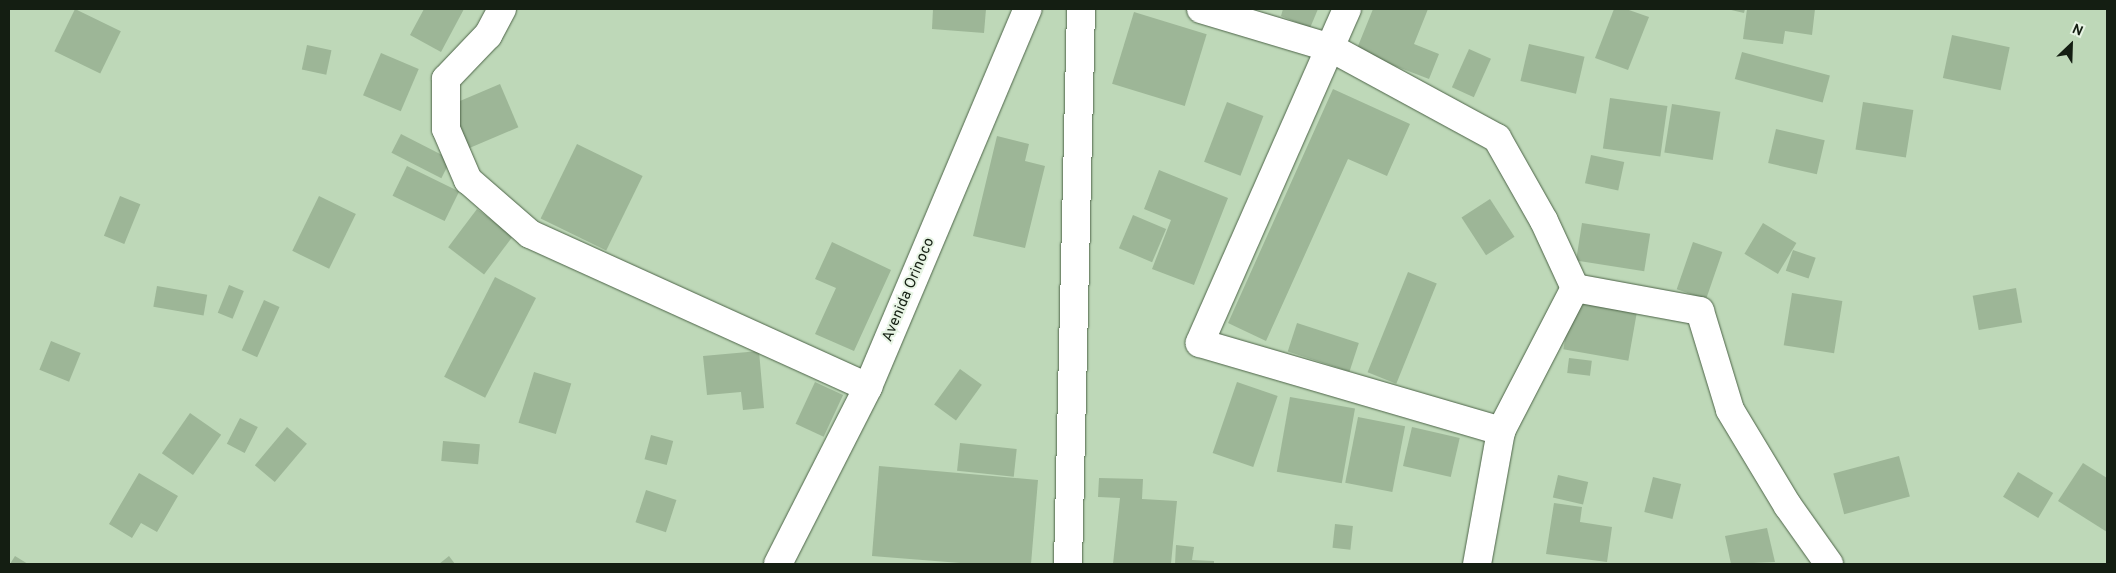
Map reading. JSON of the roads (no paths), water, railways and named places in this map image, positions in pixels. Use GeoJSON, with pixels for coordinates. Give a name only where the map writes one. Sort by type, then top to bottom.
{"type":"FeatureCollection","features":[{"type":"Feature","properties":{"kind":"street"},"geometry":{"type":"LineString","coordinates":[[502,9],[488,35],[446,79],[446,129],[468,180],[530,234],[868,387]]}},
{"type":"Feature","properties":{"kind":"street","name":"Avenida Orinoco"},"geometry":{"type":"LineString","coordinates":[[778,564],[868,387],[1028,9]]}},
{"type":"Feature","properties":{"kind":"street"},"geometry":{"type":"LineString","coordinates":[[1068,564],[1081,9]]}},
{"type":"Feature","properties":{"kind":"street"},"geometry":{"type":"LineString","coordinates":[[1201,9],[1331,48],[1497,138],[1544,221],[1575,288]]}},
{"type":"Feature","properties":{"kind":"street"},"geometry":{"type":"LineString","coordinates":[[1346,9],[1331,48],[1200,343],[1501,431]]}},
{"type":"Feature","properties":{"kind":"street"},"geometry":{"type":"LineString","coordinates":[[1477,564],[1501,431],[1575,288]]}},
{"type":"Feature","properties":{"kind":"street"},"geometry":{"type":"LineString","coordinates":[[1575,288],[1700,311],[1730,410],[1788,506],[1829,564]]}}]}
